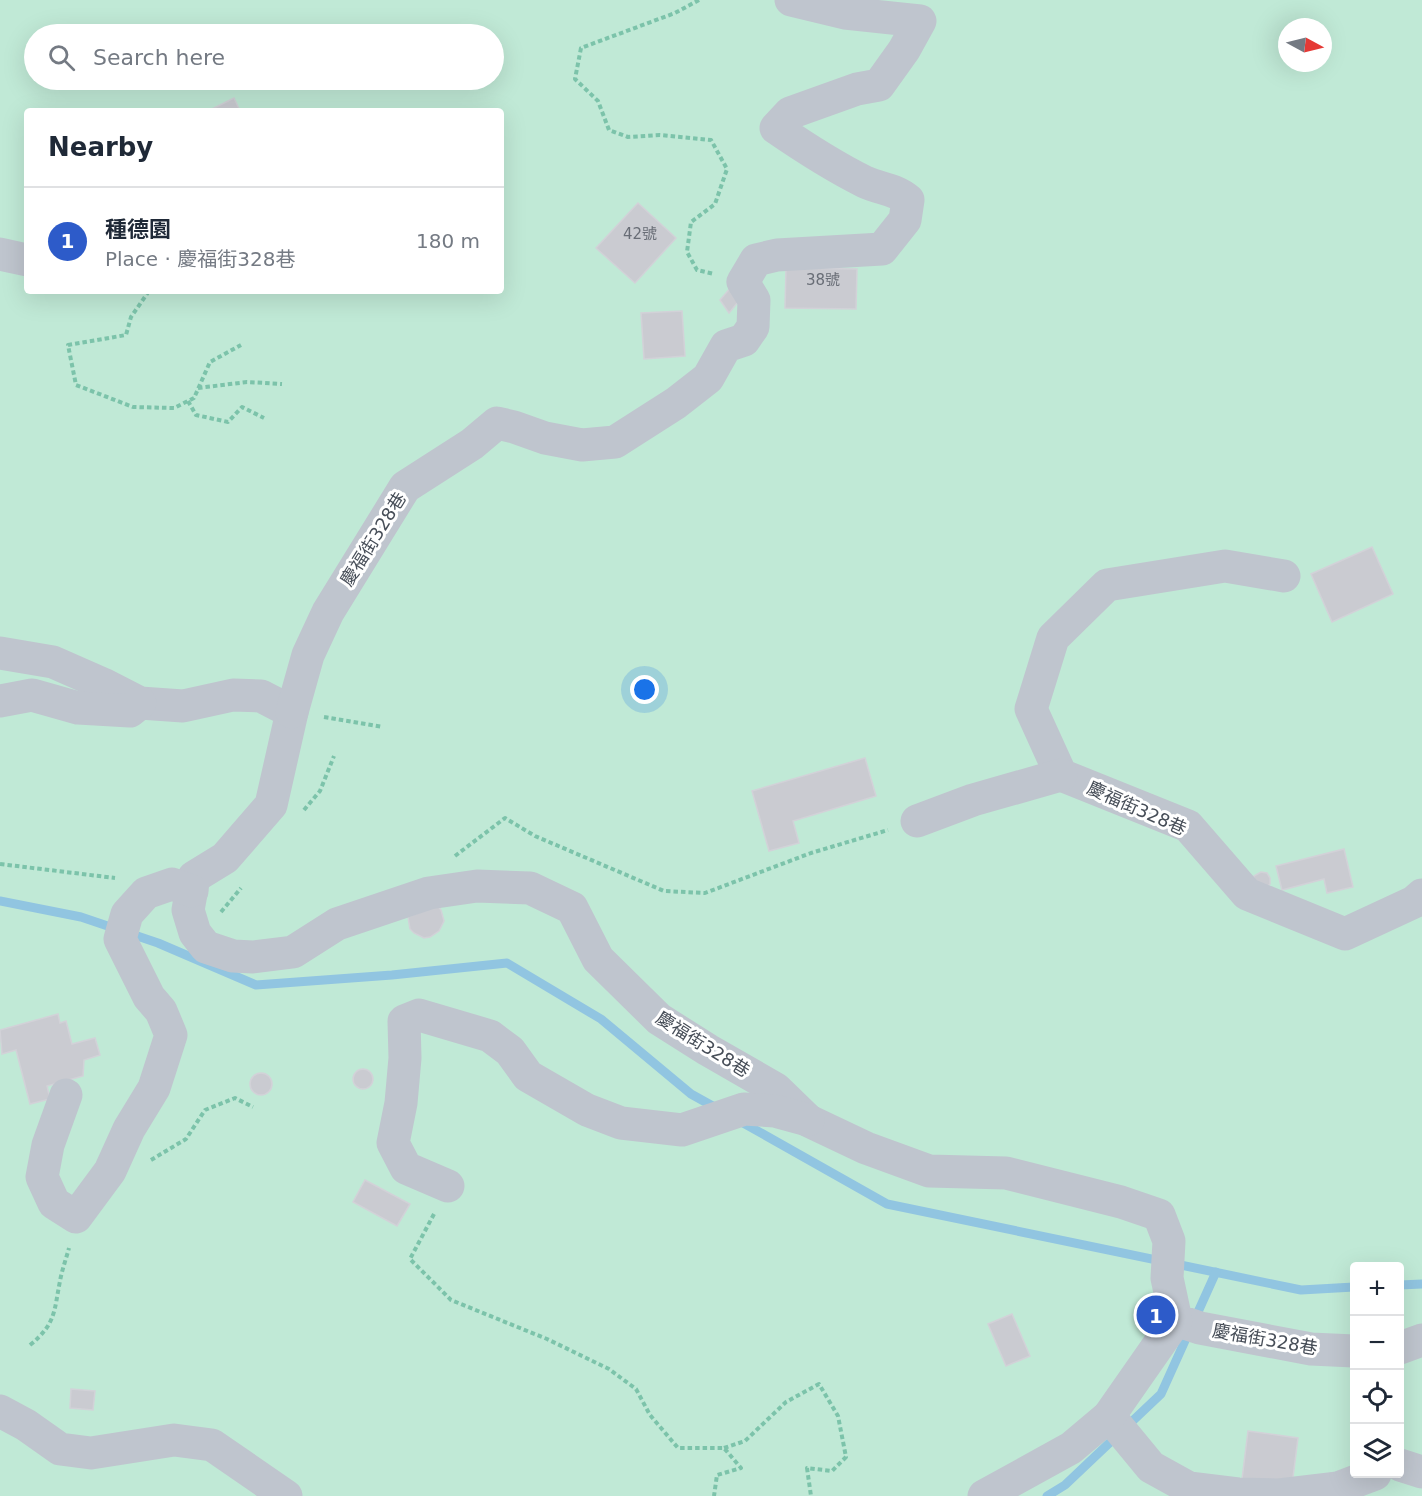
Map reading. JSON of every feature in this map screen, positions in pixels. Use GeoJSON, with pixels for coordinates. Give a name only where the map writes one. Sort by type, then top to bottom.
{"type":"FeatureCollection","features":[{"type":"Feature","properties":{"kind":"street"},"geometry":{"type":"LineString","coordinates":[[743,282],[756,260],[777,255],[882,249],[905,220],[908,200],[900,192],[868,183],[816,156],[776,128],[790,113],[846,93],[879,85],[904,50],[920,21],[845,13],[791,0]]}},
{"type":"Feature","properties":{"kind":"street"},"geometry":{"type":"LineString","coordinates":[[0,255],[24,260]]}},
{"type":"Feature","properties":{"kind":"street","name":"慶福街328巷"},"geometry":{"type":"LineString","coordinates":[[743,282],[754,300],[753,327],[744,340],[726,345],[708,378],[676,403],[615,442],[582,445],[545,438],[497,423],[472,444],[405,487],[328,612],[308,655],[292,712],[271,805],[225,858],[182,887],[195,933],[206,947],[233,956],[253,957],[293,952],[337,924],[429,892],[477,886],[530,888],[572,908],[598,959],[659,1019],[776,1089],[809,1121],[866,1148],[929,1171],[1006,1173],[1121,1202],[1159,1215],[1169,1241],[1167,1278],[1187,1323],[1311,1349],[1350,1351]]}},
{"type":"Feature","properties":{"kind":"street"},"geometry":{"type":"LineString","coordinates":[[917,821],[973,800],[1061,776],[1031,709],[1053,638],[1107,585],[1225,566],[1284,576]]}},
{"type":"Feature","properties":{"kind":"street"},"geometry":{"type":"LineString","coordinates":[[0,653],[53,662],[140,703],[183,706],[233,694],[261,696],[292,712]]}},
{"type":"Feature","properties":{"kind":"street"},"geometry":{"type":"LineString","coordinates":[[0,701],[32,695],[78,708],[130,711],[140,703]]}},
{"type":"Feature","properties":{"kind":"street","name":"慶福街328巷"},"geometry":{"type":"LineString","coordinates":[[1061,776],[1188,826],[1247,894],[1345,934],[1414,902],[1422,895]]}},
{"type":"Feature","properties":{"kind":"street"},"geometry":{"type":"LineString","coordinates":[[66,1095],[48,1145],[42,1176],[54,1203],[76,1217],[110,1171],[129,1129],[154,1088],[171,1035],[161,1011],[149,997],[123,926],[146,893],[182,887]]}},
{"type":"Feature","properties":{"kind":"street"},"geometry":{"type":"LineString","coordinates":[[448,1186],[406,1168],[393,1143],[401,1103],[404,1070],[404,1021],[419,1015],[490,1036],[510,1051],[528,1076],[587,1110],[621,1124],[682,1130],[744,1108],[776,1112],[809,1121]]}},
{"type":"Feature","properties":{"kind":"street"},"geometry":{"type":"LineString","coordinates":[[984,1496],[1071,1448],[1110,1417],[1187,1323]]}},
{"type":"Feature","properties":{"kind":"street"},"geometry":{"type":"LineString","coordinates":[[1404,1347],[1422,1340]]}},
{"type":"Feature","properties":{"kind":"street"},"geometry":{"type":"LineString","coordinates":[[0,1412],[26,1425],[60,1449],[91,1453],[174,1440],[212,1445],[286,1496]]}},
{"type":"Feature","properties":{"kind":"street"},"geometry":{"type":"LineString","coordinates":[[1110,1417],[1151,1467],[1189,1488],[1238,1494],[1279,1495],[1313,1493],[1338,1488],[1363,1478]]}},
{"type":"Feature","properties":{"kind":"street"},"geometry":{"type":"LineString","coordinates":[[1404,1466],[1422,1472]]}},
{"type":"Feature","properties":{"kind":"path"},"geometry":{"type":"LineString","coordinates":[[699,0],[675,13],[582,48],[575,79],[598,101],[609,130],[628,137],[660,135],[711,140],[727,169],[715,204],[691,222],[687,252],[697,270],[743,282]]}},
{"type":"Feature","properties":{"kind":"path"},"geometry":{"type":"LineString","coordinates":[[147,294],[131,317],[126,335],[68,345],[76,385],[133,407],[174,408],[194,398],[210,362],[241,345]]}},
{"type":"Feature","properties":{"kind":"path"},"geometry":{"type":"LineString","coordinates":[[198,388],[247,382],[282,384]]}},
{"type":"Feature","properties":{"kind":"path"},"geometry":{"type":"LineString","coordinates":[[188,401],[196,415],[228,422],[242,407],[264,418]]}},
{"type":"Feature","properties":{"kind":"path"},"geometry":{"type":"LineString","coordinates":[[292,712],[383,727]]}},
{"type":"Feature","properties":{"kind":"path"},"geometry":{"type":"LineString","coordinates":[[535,836],[664,891],[705,893],[811,853],[917,821]]}},
{"type":"Feature","properties":{"kind":"path"},"geometry":{"type":"LineString","coordinates":[[0,864],[182,887]]}},
{"type":"Feature","properties":{"kind":"path"},"geometry":{"type":"LineString","coordinates":[[151,1161],[160,1153],[186,1139],[205,1110],[235,1098],[253,1107]]}},
{"type":"Feature","properties":{"kind":"path"},"geometry":{"type":"LineString","coordinates":[[448,1186],[410,1259],[451,1300],[547,1339],[609,1370],[636,1389],[650,1415],[678,1448],[724,1448],[745,1441],[786,1402],[819,1384],[838,1416],[846,1457],[832,1472],[807,1468],[811,1496]]}},
{"type":"Feature","properties":{"kind":"path"},"geometry":{"type":"LineString","coordinates":[[30,1345],[43,1335],[56,1309],[60,1280],[76,1217]]}},
{"type":"Feature","properties":{"kind":"path"},"geometry":{"type":"LineString","coordinates":[[714,1496],[717,1475],[741,1468],[724,1448]]}},
{"type":"Feature","properties":{"kind":"green space"},"geometry":{"type":"Polygon","coordinates":[[[0,0],[1422,0],[1422,1496],[0,1496],[0,0]]]}},
{"type":"Feature","properties":{"kind":"building"},"geometry":{"type":"Polygon","coordinates":[[[234,98],[239,108],[214,108],[234,98]]]}},
{"type":"Feature","properties":{"kind":"building"},"geometry":{"type":"Polygon","coordinates":[[[638,203],[676,238],[635,283],[596,248],[638,203]]]}},
{"type":"Feature","properties":{"kind":"building"},"geometry":{"type":"Polygon","coordinates":[[[786,268],[857,269],[856,309],[785,308],[786,268]]]}},
{"type":"Feature","properties":{"kind":"building"},"geometry":{"type":"Polygon","coordinates":[[[732,286],[743,296],[729,313],[720,300],[732,286]]]}},
{"type":"Feature","properties":{"kind":"building"},"geometry":{"type":"Polygon","coordinates":[[[682,311],[685,356],[644,359],[641,313],[682,311]]]}},
{"type":"Feature","properties":{"kind":"building"},"geometry":{"type":"Polygon","coordinates":[[[1372,547],[1393,594],[1332,622],[1311,574],[1372,547]]]}},
{"type":"Feature","properties":{"kind":"building"},"geometry":{"type":"Polygon","coordinates":[[[865,758],[876,796],[793,821],[799,843],[769,851],[752,791],[865,758]]]}},
{"type":"Feature","properties":{"kind":"building"},"geometry":{"type":"Polygon","coordinates":[[[1344,849],[1353,887],[1327,893],[1324,879],[1282,890],[1276,866],[1344,849]]]}},
{"type":"Feature","properties":{"kind":"building"},"geometry":{"type":"Polygon","coordinates":[[[1261,872],[1267,873],[1270,878],[1270,884],[1266,888],[1253,882],[1254,876],[1261,872]]]}},
{"type":"Feature","properties":{"kind":"building"},"geometry":{"type":"Polygon","coordinates":[[[437,905],[444,921],[439,931],[424,938],[414,933],[410,929],[408,917],[437,905]]]}},
{"type":"Feature","properties":{"kind":"building"},"geometry":{"type":"Polygon","coordinates":[[[58,1014],[60,1023],[66,1021],[72,1044],[95,1038],[100,1055],[84,1060],[83,1076],[47,1086],[50,1099],[30,1104],[16,1050],[2,1054],[0,1030],[58,1014]]]}},
{"type":"Feature","properties":{"kind":"building"},"geometry":{"type":"Polygon","coordinates":[[[359,1069],[367,1069],[373,1075],[373,1083],[367,1089],[359,1089],[353,1083],[353,1075],[359,1069]]]}},
{"type":"Feature","properties":{"kind":"building"},"geometry":{"type":"Polygon","coordinates":[[[261,1073],[269,1076],[272,1084],[269,1092],[261,1095],[253,1092],[250,1084],[253,1076],[261,1073]]]}},
{"type":"Feature","properties":{"kind":"building"},"geometry":{"type":"Polygon","coordinates":[[[365,1180],[410,1204],[397,1226],[353,1202],[365,1180]]]}},
{"type":"Feature","properties":{"kind":"building"},"geometry":{"type":"Polygon","coordinates":[[[1012,1314],[1030,1356],[1006,1366],[988,1324],[1012,1314]]]}},
{"type":"Feature","properties":{"kind":"building"},"geometry":{"type":"Polygon","coordinates":[[[71,1389],[95,1391],[93,1410],[70,1408],[71,1389]]]}},
{"type":"Feature","properties":{"kind":"building"},"geometry":{"type":"Polygon","coordinates":[[[1248,1431],[1298,1438],[1292,1485],[1242,1479],[1248,1431]]]}},
{"type":"Feature","properties":{"kind":"waterway"},"geometry":{"type":"LineString","coordinates":[[0,901],[81,917],[158,943],[256,985],[392,975],[507,963],[601,1019],[691,1094],[718,1109]]}},
{"type":"Feature","properties":{"kind":"waterway"},"geometry":{"type":"LineString","coordinates":[[738,1120],[887,1204],[1301,1290],[1350,1287]]}},
{"type":"Feature","properties":{"kind":"waterway"},"geometry":{"type":"LineString","coordinates":[[1047,1496],[1065,1485],[1161,1394],[1216,1272]]}},
{"type":"Feature","properties":{"kind":"waterway"},"geometry":{"type":"LineString","coordinates":[[1404,1285],[1422,1284]]}},
{"type":"Feature","properties":{"kind":"place","name":"種德園"},"geometry":{"type":"Point","coordinates":[1156,1315]}}]}
